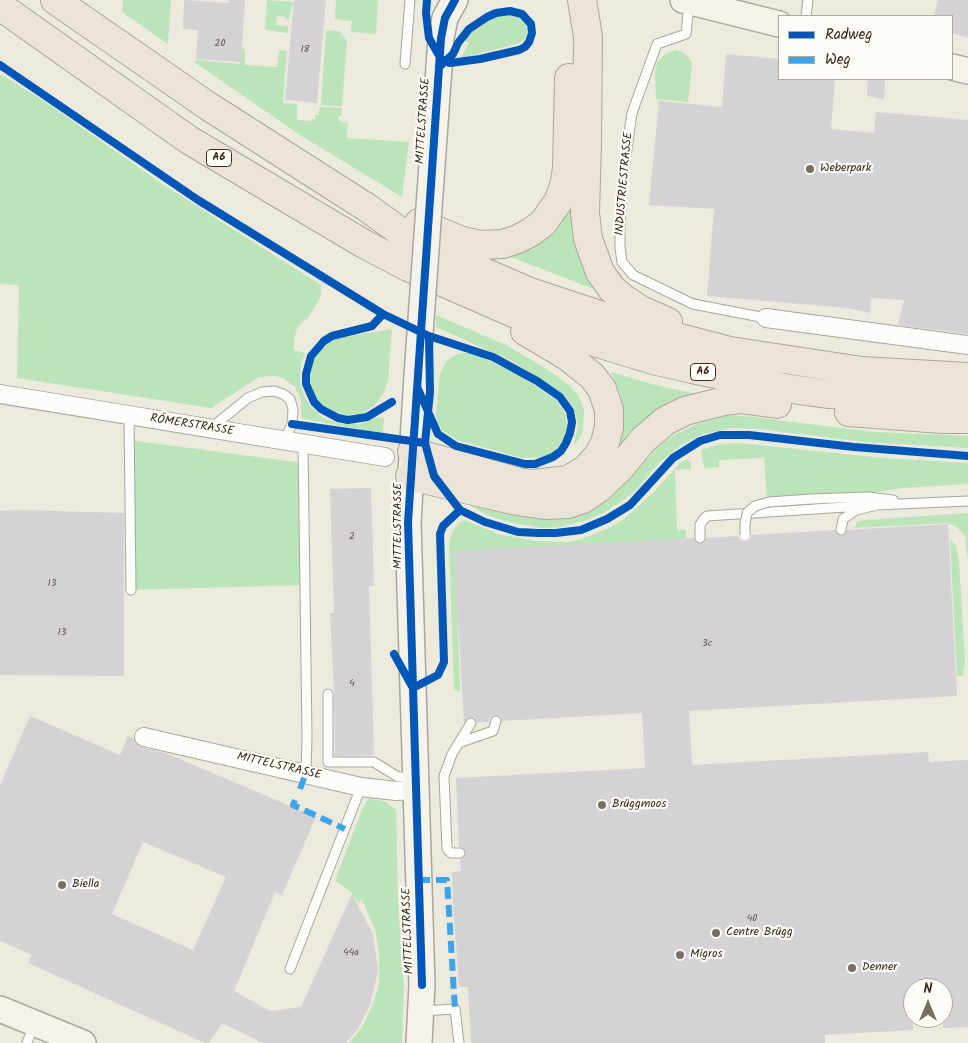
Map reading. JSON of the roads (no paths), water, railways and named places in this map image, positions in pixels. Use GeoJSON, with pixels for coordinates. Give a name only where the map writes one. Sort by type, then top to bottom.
{"type":"FeatureCollection","features":[{"type":"Feature","properties":{"kind":"highway","name":"A6"},"geometry":{"type":"LineString","coordinates":[[55,0],[208,106],[366,207],[401,232],[454,259],[530,292],[630,325],[730,351],[862,371],[968,377]]}},
{"type":"Feature","properties":{"kind":"highway"},"geometry":{"type":"LineString","coordinates":[[366,207],[405,217],[462,241],[481,245],[502,244],[518,239],[531,232],[543,222],[558,202],[564,186],[567,169],[570,58],[577,0]]}},
{"type":"Feature","properties":{"kind":"highway"},"geometry":{"type":"LineString","coordinates":[[582,0],[588,37],[585,213],[586,229],[593,256],[604,278],[612,289],[624,299],[641,310],[730,351]]}},
{"type":"Feature","properties":{"kind":"highway","name":"A6"},"geometry":{"type":"LineString","coordinates":[[0,6],[189,140],[364,244],[451,287],[518,315],[617,350],[692,370],[784,388],[828,394],[968,398]]}},
{"type":"Feature","properties":{"kind":"highway"},"geometry":{"type":"LineString","coordinates":[[411,464],[499,485],[520,482],[549,483],[568,480],[586,469],[598,456],[605,443],[609,427],[609,410],[606,399],[602,389],[592,376],[567,356],[451,287]]}},
{"type":"Feature","properties":{"kind":"highway"},"geometry":{"type":"LineString","coordinates":[[499,485],[517,501],[545,505],[568,504],[583,499],[599,488],[620,468],[644,439],[665,421],[685,411],[724,401],[740,399],[873,414],[968,419]]}},
{"type":"Feature","properties":{"kind":"main road","name":"MITTELSTRASSE"},"geometry":{"type":"LineString","coordinates":[[419,1043],[422,985],[408,522],[441,38],[445,18],[455,0]]}},
{"type":"Feature","properties":{"kind":"main road","name":"INDUSTRIESTRASSE"},"geometry":{"type":"LineString","coordinates":[[686,1],[778,24]]}},
{"type":"Feature","properties":{"kind":"main road"},"geometry":{"type":"LineString","coordinates":[[953,67],[968,71]]}},
{"type":"Feature","properties":{"kind":"main road"},"geometry":{"type":"LineString","coordinates":[[0,1009],[31,1033],[83,1043]]}},
{"type":"Feature","properties":{"kind":"street"},"geometry":{"type":"LineString","coordinates":[[766,318],[968,345]]}},
{"type":"Feature","properties":{"kind":"street","name":"RÖMERSTRASSE"},"geometry":{"type":"LineString","coordinates":[[0,394],[385,457]]}},
{"type":"Feature","properties":{"kind":"street","name":"MITTELSTRASSE"},"geometry":{"type":"LineString","coordinates":[[144,736],[361,787],[396,791],[416,783]]}},
{"type":"Feature","properties":{"kind":"lane"},"geometry":{"type":"LineString","coordinates":[[405,64],[410,0]]}},
{"type":"Feature","properties":{"kind":"lane"},"geometry":{"type":"LineString","coordinates":[[806,15],[808,0]]}},
{"type":"Feature","properties":{"kind":"lane","name":"INDUSTRIESTRASSE"},"geometry":{"type":"LineString","coordinates":[[686,1],[686,34],[657,44],[632,113],[620,225],[622,262],[633,276],[693,304],[766,318]]}},
{"type":"Feature","properties":{"kind":"lane"},"geometry":{"type":"LineString","coordinates":[[210,429],[248,398],[262,392],[274,391],[290,399],[293,409],[292,424],[284,441]]}},
{"type":"Feature","properties":{"kind":"lane"},"geometry":{"type":"LineString","coordinates":[[129,415],[131,590]]}},
{"type":"Feature","properties":{"kind":"lane"},"geometry":{"type":"LineString","coordinates":[[302,444],[306,773]]}},
{"type":"Feature","properties":{"kind":"lane"},"geometry":{"type":"LineString","coordinates":[[745,536],[747,513],[755,506],[769,502],[868,497],[921,503]]}},
{"type":"Feature","properties":{"kind":"lane"},"geometry":{"type":"LineString","coordinates":[[700,538],[700,525],[708,516],[968,501]]}},
{"type":"Feature","properties":{"kind":"lane"},"geometry":{"type":"LineString","coordinates":[[841,530],[843,519],[856,510],[877,505]]}},
{"type":"Feature","properties":{"kind":"lane"},"geometry":{"type":"LineString","coordinates":[[328,694],[328,762],[374,762],[398,777],[416,783]]}},
{"type":"Feature","properties":{"kind":"lane"},"geometry":{"type":"LineString","coordinates":[[461,742],[493,731],[496,721]]}},
{"type":"Feature","properties":{"kind":"lane"},"geometry":{"type":"LineString","coordinates":[[460,853],[451,853],[447,849],[443,781],[445,770],[452,754],[471,723]]}},
{"type":"Feature","properties":{"kind":"lane"},"geometry":{"type":"LineString","coordinates":[[290,969],[361,787]]}},
{"type":"Feature","properties":{"kind":"lane"},"geometry":{"type":"LineString","coordinates":[[421,1011],[455,1009],[459,1043]]}},
{"type":"Feature","properties":{"kind":"place","name":"Weberpark"},"geometry":{"type":"Point","coordinates":[810,169]}},
{"type":"Feature","properties":{"kind":"place","name":"Brüggmoos"},"geometry":{"type":"Point","coordinates":[602,805]}},
{"type":"Feature","properties":{"kind":"place","name":"Biella"},"geometry":{"type":"Point","coordinates":[62,885]}},
{"type":"Feature","properties":{"kind":"place","name":"Centre Brügg"},"geometry":{"type":"Point","coordinates":[716,933]}},
{"type":"Feature","properties":{"kind":"place","name":"Migros"},"geometry":{"type":"Point","coordinates":[680,955]}},
{"type":"Feature","properties":{"kind":"place","name":"Denner"},"geometry":{"type":"Point","coordinates":[852,968]}}]}
